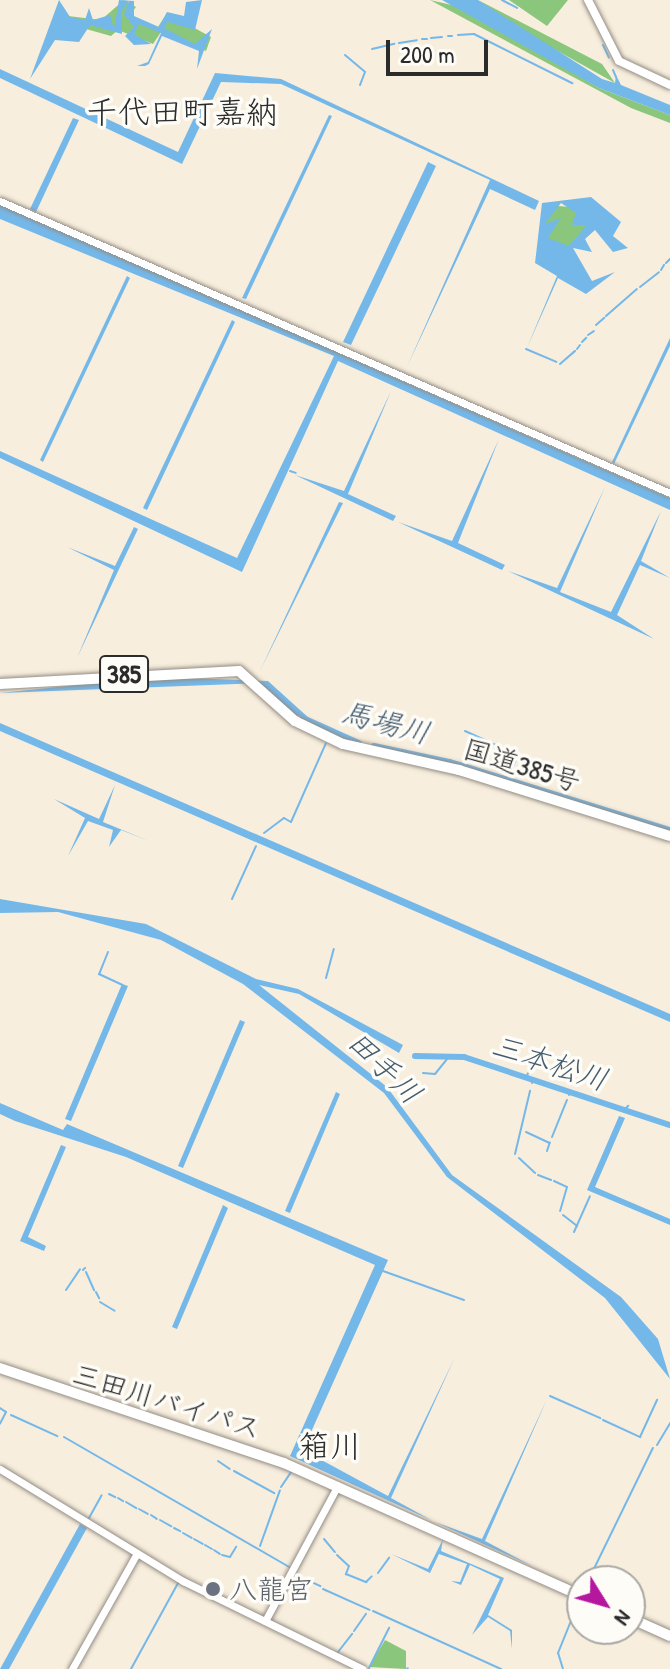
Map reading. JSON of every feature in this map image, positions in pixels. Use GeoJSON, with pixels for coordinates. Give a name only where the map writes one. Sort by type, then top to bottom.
{"type":"FeatureCollection","features":[{"type":"Feature","properties":{"kind":"highway","name":"国道385号"},"geometry":{"type":"LineString","coordinates":[[0,684],[228,670],[248,676],[295,721],[343,744],[459,770],[670,836]]}},
{"type":"Feature","properties":{"kind":"highway","name":"三田川バイパス"},"geometry":{"type":"LineString","coordinates":[[0,1368],[338,1485],[566,1589]]}},
{"type":"Feature","properties":{"kind":"highway"},"geometry":{"type":"LineString","coordinates":[[646,1625],[670,1636]]}},
{"type":"Feature","properties":{"kind":"main road"},"geometry":{"type":"LineString","coordinates":[[588,0],[619,61],[670,85]]}},
{"type":"Feature","properties":{"kind":"street"},"geometry":{"type":"LineString","coordinates":[[0,201],[670,493]]}},
{"type":"Feature","properties":{"kind":"street"},"geometry":{"type":"LineString","coordinates":[[0,1469],[137,1553],[363,1669]]}},
{"type":"Feature","properties":{"kind":"street"},"geometry":{"type":"LineString","coordinates":[[265,1621],[338,1485]]}},
{"type":"Feature","properties":{"kind":"street"},"geometry":{"type":"LineString","coordinates":[[72,1669],[137,1553]]}},
{"type":"Feature","properties":{"kind":"green space"},"geometry":{"type":"Polygon","coordinates":[[[124,0],[136,7],[130,15],[156,30],[167,13],[211,37],[206,51],[161,32],[153,44],[118,30],[111,36],[86,29],[77,41],[50,37],[60,15],[101,20],[124,0]]]}},
{"type":"Feature","properties":{"kind":"green space"},"geometry":{"type":"Polygon","coordinates":[[[430,0],[469,9],[599,88],[670,115],[670,123],[631,108],[430,0]]]}},
{"type":"Feature","properties":{"kind":"green space"},"geometry":{"type":"Polygon","coordinates":[[[478,0],[602,64],[615,83],[504,21],[478,0]]]}},
{"type":"Feature","properties":{"kind":"green space"},"geometry":{"type":"Polygon","coordinates":[[[509,0],[568,0],[547,26],[509,0]]]}},
{"type":"Feature","properties":{"kind":"green space"},"geometry":{"type":"Polygon","coordinates":[[[591,200],[617,223],[609,239],[595,227],[569,249],[567,261],[596,285],[588,292],[539,262],[547,248],[541,221],[547,205],[581,208],[591,200]]]}},
{"type":"Feature","properties":{"kind":"green space"},"geometry":{"type":"Polygon","coordinates":[[[385,1640],[406,1651],[406,1669],[369,1667],[385,1640]]]}},
{"type":"Feature","properties":{"kind":"water"},"geometry":{"type":"Polygon","coordinates":[[[59,0],[70,17],[85,20],[89,8],[93,20],[110,15],[114,29],[119,0],[134,1],[134,16],[159,27],[167,12],[184,16],[186,2],[202,0],[195,30],[168,22],[164,28],[195,44],[212,29],[197,69],[199,51],[162,36],[149,64],[137,66],[148,62],[161,33],[139,24],[134,34],[151,44],[134,45],[125,36],[134,27],[124,14],[129,1],[121,11],[122,34],[90,25],[79,42],[55,40],[30,79],[59,0]]]}},
{"type":"Feature","properties":{"kind":"water"},"geometry":{"type":"Polygon","coordinates":[[[442,0],[478,0],[602,79],[615,83],[616,75],[621,85],[670,105],[670,115],[599,88],[442,0]]]}},
{"type":"Feature","properties":{"kind":"water"},"geometry":{"type":"Polygon","coordinates":[[[0,69],[178,152],[215,73],[281,79],[539,201],[535,210],[490,189],[406,369],[490,180],[281,84],[221,82],[182,164],[0,78],[0,69]]]}},
{"type":"Feature","properties":{"kind":"water"},"geometry":{"type":"Polygon","coordinates":[[[329,115],[332,116],[246,299],[242,298],[329,115]]]}},
{"type":"Feature","properties":{"kind":"water"},"geometry":{"type":"Polygon","coordinates":[[[73,118],[79,120],[36,212],[30,209],[73,118]]]}},
{"type":"Feature","properties":{"kind":"water"},"geometry":{"type":"Polygon","coordinates":[[[428,162],[436,166],[351,345],[343,342],[428,162]]]}},
{"type":"Feature","properties":{"kind":"water"},"geometry":{"type":"Polygon","coordinates":[[[591,197],[621,222],[613,236],[628,248],[613,252],[595,230],[585,239],[592,252],[573,248],[592,281],[615,272],[586,294],[558,278],[526,350],[557,276],[535,263],[542,203],[591,197]],[[561,203],[545,224],[561,218],[548,238],[569,246],[587,225],[572,225],[576,213],[561,203]]]}},
{"type":"Feature","properties":{"kind":"water"},"geometry":{"type":"Polygon","coordinates":[[[0,205],[670,498],[670,510],[338,361],[242,572],[0,458],[0,451],[237,558],[334,356],[0,219],[0,205]]]}},
{"type":"Feature","properties":{"kind":"water"},"geometry":{"type":"Polygon","coordinates":[[[127,276],[130,278],[43,462],[40,460],[127,276]]]}},
{"type":"Feature","properties":{"kind":"water"},"geometry":{"type":"Polygon","coordinates":[[[232,320],[235,322],[147,510],[143,508],[232,320]]]}},
{"type":"Feature","properties":{"kind":"water"},"geometry":{"type":"Polygon","coordinates":[[[670,338],[670,346],[614,464],[612,462],[670,338]]]}},
{"type":"Feature","properties":{"kind":"water"},"geometry":{"type":"Polygon","coordinates":[[[391,391],[348,494],[396,516],[393,521],[295,475],[344,491],[391,391]]]}},
{"type":"Feature","properties":{"kind":"water"},"geometry":{"type":"Polygon","coordinates":[[[499,439],[458,543],[505,565],[502,570],[398,522],[452,541],[499,439]]]}},
{"type":"Feature","properties":{"kind":"water"},"geometry":{"type":"Polygon","coordinates":[[[605,487],[560,592],[611,612],[661,511],[641,561],[670,578],[640,565],[617,615],[654,639],[508,571],[557,588],[605,487]]]}},
{"type":"Feature","properties":{"kind":"water"},"geometry":{"type":"Polygon","coordinates":[[[339,502],[343,503],[260,671],[339,502]]]}},
{"type":"Feature","properties":{"kind":"water"},"geometry":{"type":"Polygon","coordinates":[[[134,527],[138,529],[77,658],[114,570],[67,547],[115,566],[134,527]]]}},
{"type":"Feature","properties":{"kind":"water"},"geometry":{"type":"Polygon","coordinates":[[[154,677],[268,681],[310,719],[295,715],[260,683],[0,693],[154,677]]]}},
{"type":"Feature","properties":{"kind":"water"},"geometry":{"type":"Polygon","coordinates":[[[0,723],[670,1014],[670,1022],[0,731],[0,723]]]}},
{"type":"Feature","properties":{"kind":"water"},"geometry":{"type":"Polygon","coordinates":[[[115,785],[103,822],[149,841],[121,830],[109,847],[113,830],[88,821],[68,856],[85,818],[54,799],[99,819],[115,785]]]}},
{"type":"Feature","properties":{"kind":"water"},"geometry":{"type":"Polygon","coordinates":[[[0,899],[146,924],[256,979],[298,989],[403,1045],[399,1053],[299,994],[259,985],[387,1087],[452,1175],[621,1297],[658,1339],[670,1379],[605,1298],[447,1177],[384,1093],[243,984],[161,940],[58,912],[0,913],[0,899]]]}},
{"type":"Feature","properties":{"kind":"water"},"geometry":{"type":"Polygon","coordinates":[[[122,984],[128,986],[71,1121],[65,1119],[122,984]]]}},
{"type":"Feature","properties":{"kind":"water"},"geometry":{"type":"Polygon","coordinates":[[[240,1020],[245,1022],[183,1168],[178,1166],[240,1020]]]}},
{"type":"Feature","properties":{"kind":"water"},"geometry":{"type":"Polygon","coordinates":[[[336,1092],[340,1094],[290,1213],[285,1211],[336,1092]]]}},
{"type":"Feature","properties":{"kind":"water"},"geometry":{"type":"Polygon","coordinates":[[[0,1103],[63,1130],[67,1124],[388,1260],[303,1450],[388,1496],[455,1357],[391,1498],[431,1520],[290,1456],[375,1265],[126,1157],[15,1121],[0,1114],[0,1103]]]}},
{"type":"Feature","properties":{"kind":"water"},"geometry":{"type":"Polygon","coordinates":[[[619,1116],[625,1118],[595,1187],[670,1219],[670,1225],[587,1190],[619,1116]]]}},
{"type":"Feature","properties":{"kind":"water"},"geometry":{"type":"Polygon","coordinates":[[[61,1145],[66,1147],[28,1237],[46,1246],[44,1251],[20,1241],[61,1145]]]}},
{"type":"Feature","properties":{"kind":"water"},"geometry":{"type":"Polygon","coordinates":[[[223,1205],[228,1208],[177,1329],[172,1327],[223,1205]]]}},
{"type":"Feature","properties":{"kind":"water"},"geometry":{"type":"Polygon","coordinates":[[[547,1399],[485,1541],[532,1566],[435,1522],[482,1539],[547,1399]]]}},
{"type":"Feature","properties":{"kind":"water"},"geometry":{"type":"Polygon","coordinates":[[[80,1524],[87,1528],[9,1669],[0,1669],[80,1524]]]}},
{"type":"Feature","properties":{"kind":"water"},"geometry":{"type":"Polygon","coordinates":[[[443,1539],[441,1551],[504,1578],[488,1615],[512,1630],[512,1649],[510,1631],[488,1617],[472,1635],[500,1579],[470,1565],[461,1585],[451,1581],[460,1582],[467,1564],[439,1554],[430,1573],[391,1554],[428,1569],[443,1539]]]}},
{"type":"Feature","properties":{"kind":"waterway"},"geometry":{"type":"LineString","coordinates":[[502,0],[517,8]]}},
{"type":"Feature","properties":{"kind":"waterway"},"geometry":{"type":"LineString","coordinates":[[458,35],[474,34],[572,83]]}},
{"type":"Feature","properties":{"kind":"waterway"},"geometry":{"type":"LineString","coordinates":[[431,38],[442,37]]}},
{"type":"Feature","properties":{"kind":"waterway"},"geometry":{"type":"LineString","coordinates":[[422,39],[427,39]]}},
{"type":"Feature","properties":{"kind":"waterway"},"geometry":{"type":"LineString","coordinates":[[399,43],[417,40]]}},
{"type":"Feature","properties":{"kind":"waterway"},"geometry":{"type":"LineString","coordinates":[[372,49],[394,44]]}},
{"type":"Feature","properties":{"kind":"waterway"},"geometry":{"type":"LineString","coordinates":[[603,45],[609,58]]}},
{"type":"Feature","properties":{"kind":"waterway"},"geometry":{"type":"LineString","coordinates":[[345,55],[365,72],[360,85]]}},
{"type":"Feature","properties":{"kind":"waterway"},"geometry":{"type":"LineString","coordinates":[[613,70],[616,77]]}},
{"type":"Feature","properties":{"kind":"waterway"},"geometry":{"type":"LineString","coordinates":[[666,263],[670,259]]}},
{"type":"Feature","properties":{"kind":"waterway"},"geometry":{"type":"LineString","coordinates":[[661,270],[664,265]]}},
{"type":"Feature","properties":{"kind":"waterway"},"geometry":{"type":"LineString","coordinates":[[640,287],[659,272]]}},
{"type":"Feature","properties":{"kind":"waterway"},"geometry":{"type":"LineString","coordinates":[[606,316],[637,289]]}},
{"type":"Feature","properties":{"kind":"waterway"},"geometry":{"type":"LineString","coordinates":[[596,325],[604,318]]}},
{"type":"Feature","properties":{"kind":"waterway"},"geometry":{"type":"LineString","coordinates":[[588,335],[594,331]]}},
{"type":"Feature","properties":{"kind":"waterway"},"geometry":{"type":"LineString","coordinates":[[582,342],[586,338]]}},
{"type":"Feature","properties":{"kind":"waterway"},"geometry":{"type":"LineString","coordinates":[[577,349],[580,345]]}},
{"type":"Feature","properties":{"kind":"waterway"},"geometry":{"type":"LineString","coordinates":[[526,349],[556,362]]}},
{"type":"Feature","properties":{"kind":"waterway"},"geometry":{"type":"LineString","coordinates":[[560,364],[575,351]]}},
{"type":"Feature","properties":{"kind":"waterway"},"geometry":{"type":"LineString","coordinates":[[290,471],[296,473]]}},
{"type":"Feature","properties":{"kind":"waterway","name":"馬場川"},"geometry":{"type":"LineString","coordinates":[[303,718],[359,743]]}},
{"type":"Feature","properties":{"kind":"waterway"},"geometry":{"type":"LineString","coordinates":[[465,731],[518,755]]}},
{"type":"Feature","properties":{"kind":"waterway"},"geometry":{"type":"LineString","coordinates":[[264,833],[284,818],[291,822],[326,743]]}},
{"type":"Feature","properties":{"kind":"waterway","name":"馬場川"},"geometry":{"type":"LineString","coordinates":[[374,746],[450,762],[670,830]]}},
{"type":"Feature","properties":{"kind":"waterway"},"geometry":{"type":"LineString","coordinates":[[511,771],[517,758]]}},
{"type":"Feature","properties":{"kind":"waterway"},"geometry":{"type":"LineString","coordinates":[[232,899],[256,846]]}},
{"type":"Feature","properties":{"kind":"waterway"},"geometry":{"type":"LineString","coordinates":[[326,978],[334,949]]}},
{"type":"Feature","properties":{"kind":"waterway"},"geometry":{"type":"LineString","coordinates":[[108,952],[99,974],[123,985]]}},
{"type":"Feature","properties":{"kind":"waterway","name":"三本松川"},"geometry":{"type":"LineString","coordinates":[[415,1056],[464,1057],[670,1125]]}},
{"type":"Feature","properties":{"kind":"waterway","name":"田手川"},"geometry":{"type":"LineString","coordinates":[[423,1073],[435,1074],[448,1058]]}},
{"type":"Feature","properties":{"kind":"waterway","name":"三本松川"},"geometry":{"type":"LineString","coordinates":[[526,1078],[528,1073]]}},
{"type":"Feature","properties":{"kind":"waterway"},"geometry":{"type":"LineString","coordinates":[[515,1154],[530,1091]]}},
{"type":"Feature","properties":{"kind":"waterway"},"geometry":{"type":"LineString","coordinates":[[552,1137],[567,1100]]}},
{"type":"Feature","properties":{"kind":"waterway","name":"三本松川"},"geometry":{"type":"LineString","coordinates":[[624,1110],[628,1106]]}},
{"type":"Feature","properties":{"kind":"waterway"},"geometry":{"type":"LineString","coordinates":[[526,1132],[550,1143]]}},
{"type":"Feature","properties":{"kind":"waterway"},"geometry":{"type":"LineString","coordinates":[[547,1151],[550,1142]]}},
{"type":"Feature","properties":{"kind":"waterway"},"geometry":{"type":"LineString","coordinates":[[519,1158],[535,1173]]}},
{"type":"Feature","properties":{"kind":"waterway"},"geometry":{"type":"LineString","coordinates":[[538,1175],[551,1180]]}},
{"type":"Feature","properties":{"kind":"waterway"},"geometry":{"type":"LineString","coordinates":[[554,1181],[567,1187],[560,1211]]}},
{"type":"Feature","properties":{"kind":"waterway"},"geometry":{"type":"LineString","coordinates":[[574,1232],[590,1196]]}},
{"type":"Feature","properties":{"kind":"waterway"},"geometry":{"type":"LineString","coordinates":[[563,1215],[577,1226]]}},
{"type":"Feature","properties":{"kind":"waterway"},"geometry":{"type":"LineString","coordinates":[[66,1290],[80,1269]]}},
{"type":"Feature","properties":{"kind":"waterway"},"geometry":{"type":"LineString","coordinates":[[383,1271],[464,1300]]}},
{"type":"Feature","properties":{"kind":"waterway"},"geometry":{"type":"LineString","coordinates":[[86,1272],[94,1290]]}},
{"type":"Feature","properties":{"kind":"waterway"},"geometry":{"type":"LineString","coordinates":[[96,1292],[99,1298]]}},
{"type":"Feature","properties":{"kind":"waterway"},"geometry":{"type":"LineString","coordinates":[[100,1302],[115,1311]]}},
{"type":"Feature","properties":{"kind":"waterway"},"geometry":{"type":"LineString","coordinates":[[550,1396],[600,1418]]}},
{"type":"Feature","properties":{"kind":"waterway"},"geometry":{"type":"LineString","coordinates":[[603,1420],[640,1437],[657,1400]]}},
{"type":"Feature","properties":{"kind":"waterway"},"geometry":{"type":"LineString","coordinates":[[0,1408],[6,1412],[0,1424]]}},
{"type":"Feature","properties":{"kind":"waterway"},"geometry":{"type":"LineString","coordinates":[[11,1415],[57,1436]]}},
{"type":"Feature","properties":{"kind":"waterway"},"geometry":{"type":"LineString","coordinates":[[657,1445],[670,1423]]}},
{"type":"Feature","properties":{"kind":"waterway"},"geometry":{"type":"LineString","coordinates":[[64,1437],[289,1567]]}},
{"type":"Feature","properties":{"kind":"waterway"},"geometry":{"type":"LineString","coordinates":[[596,1565],[653,1448]]}},
{"type":"Feature","properties":{"kind":"waterway"},"geometry":{"type":"LineString","coordinates":[[218,1461],[230,1469]]}},
{"type":"Feature","properties":{"kind":"waterway"},"geometry":{"type":"LineString","coordinates":[[234,1471],[274,1493]]}},
{"type":"Feature","properties":{"kind":"waterway"},"geometry":{"type":"LineString","coordinates":[[281,1487],[291,1472]]}},
{"type":"Feature","properties":{"kind":"waterway"},"geometry":{"type":"LineString","coordinates":[[260,1546],[280,1490]]}},
{"type":"Feature","properties":{"kind":"waterway"},"geometry":{"type":"LineString","coordinates":[[109,1494],[115,1497]]}},
{"type":"Feature","properties":{"kind":"waterway"},"geometry":{"type":"LineString","coordinates":[[89,1518],[102,1495]]}},
{"type":"Feature","properties":{"kind":"waterway"},"geometry":{"type":"LineString","coordinates":[[118,1498],[123,1501]]}},
{"type":"Feature","properties":{"kind":"waterway"},"geometry":{"type":"LineString","coordinates":[[126,1502],[136,1508]]}},
{"type":"Feature","properties":{"kind":"waterway"},"geometry":{"type":"LineString","coordinates":[[139,1509],[148,1514]]}},
{"type":"Feature","properties":{"kind":"waterway"},"geometry":{"type":"LineString","coordinates":[[151,1515],[157,1519]]}},
{"type":"Feature","properties":{"kind":"waterway"},"geometry":{"type":"LineString","coordinates":[[160,1520],[171,1526]]}},
{"type":"Feature","properties":{"kind":"waterway"},"geometry":{"type":"LineString","coordinates":[[174,1528],[180,1531]]}},
{"type":"Feature","properties":{"kind":"waterway"},"geometry":{"type":"LineString","coordinates":[[183,1533],[192,1538]]}},
{"type":"Feature","properties":{"kind":"waterway"},"geometry":{"type":"LineString","coordinates":[[194,1539],[203,1544]]}},
{"type":"Feature","properties":{"kind":"waterway"},"geometry":{"type":"LineString","coordinates":[[324,1539],[335,1552]]}},
{"type":"Feature","properties":{"kind":"waterway"},"geometry":{"type":"LineString","coordinates":[[205,1545],[212,1549]]}},
{"type":"Feature","properties":{"kind":"waterway"},"geometry":{"type":"LineString","coordinates":[[222,1555],[230,1557],[236,1547]]}},
{"type":"Feature","properties":{"kind":"waterway"},"geometry":{"type":"LineString","coordinates":[[214,1550],[220,1554]]}},
{"type":"Feature","properties":{"kind":"waterway"},"geometry":{"type":"LineString","coordinates":[[337,1555],[349,1566],[346,1574],[366,1582],[372,1576]]}},
{"type":"Feature","properties":{"kind":"waterway"},"geometry":{"type":"LineString","coordinates":[[378,1573],[389,1558]]}},
{"type":"Feature","properties":{"kind":"waterway"},"geometry":{"type":"LineString","coordinates":[[305,1579],[320,1586]]}},
{"type":"Feature","properties":{"kind":"waterway"},"geometry":{"type":"LineString","coordinates":[[131,1669],[178,1583]]}},
{"type":"Feature","properties":{"kind":"waterway"},"geometry":{"type":"LineString","coordinates":[[323,1589],[370,1610]]}},
{"type":"Feature","properties":{"kind":"waterway"},"geometry":{"type":"LineString","coordinates":[[373,1611],[501,1669]]}},
{"type":"Feature","properties":{"kind":"waterway"},"geometry":{"type":"LineString","coordinates":[[354,1631],[366,1614]]}},
{"type":"Feature","properties":{"kind":"waterway"},"geometry":{"type":"LineString","coordinates":[[369,1668],[389,1628]]}},
{"type":"Feature","properties":{"kind":"waterway"},"geometry":{"type":"LineString","coordinates":[[563,1669],[558,1653],[566,1633]]}},
{"type":"Feature","properties":{"kind":"waterway"},"geometry":{"type":"LineString","coordinates":[[338,1652],[352,1634]]}},
{"type":"Feature","properties":{"kind":"place","name":"八龍宮"},"geometry":{"type":"Point","coordinates":[213,1589]}},
{"type":"Feature","properties":{"kind":"district","name":"千代田町嘉納"},"geometry":{"type":"Point","coordinates":[182,112]}},
{"type":"Feature","properties":{"kind":"district","name":"箱川"},"geometry":{"type":"Point","coordinates":[330,1446]}}]}
